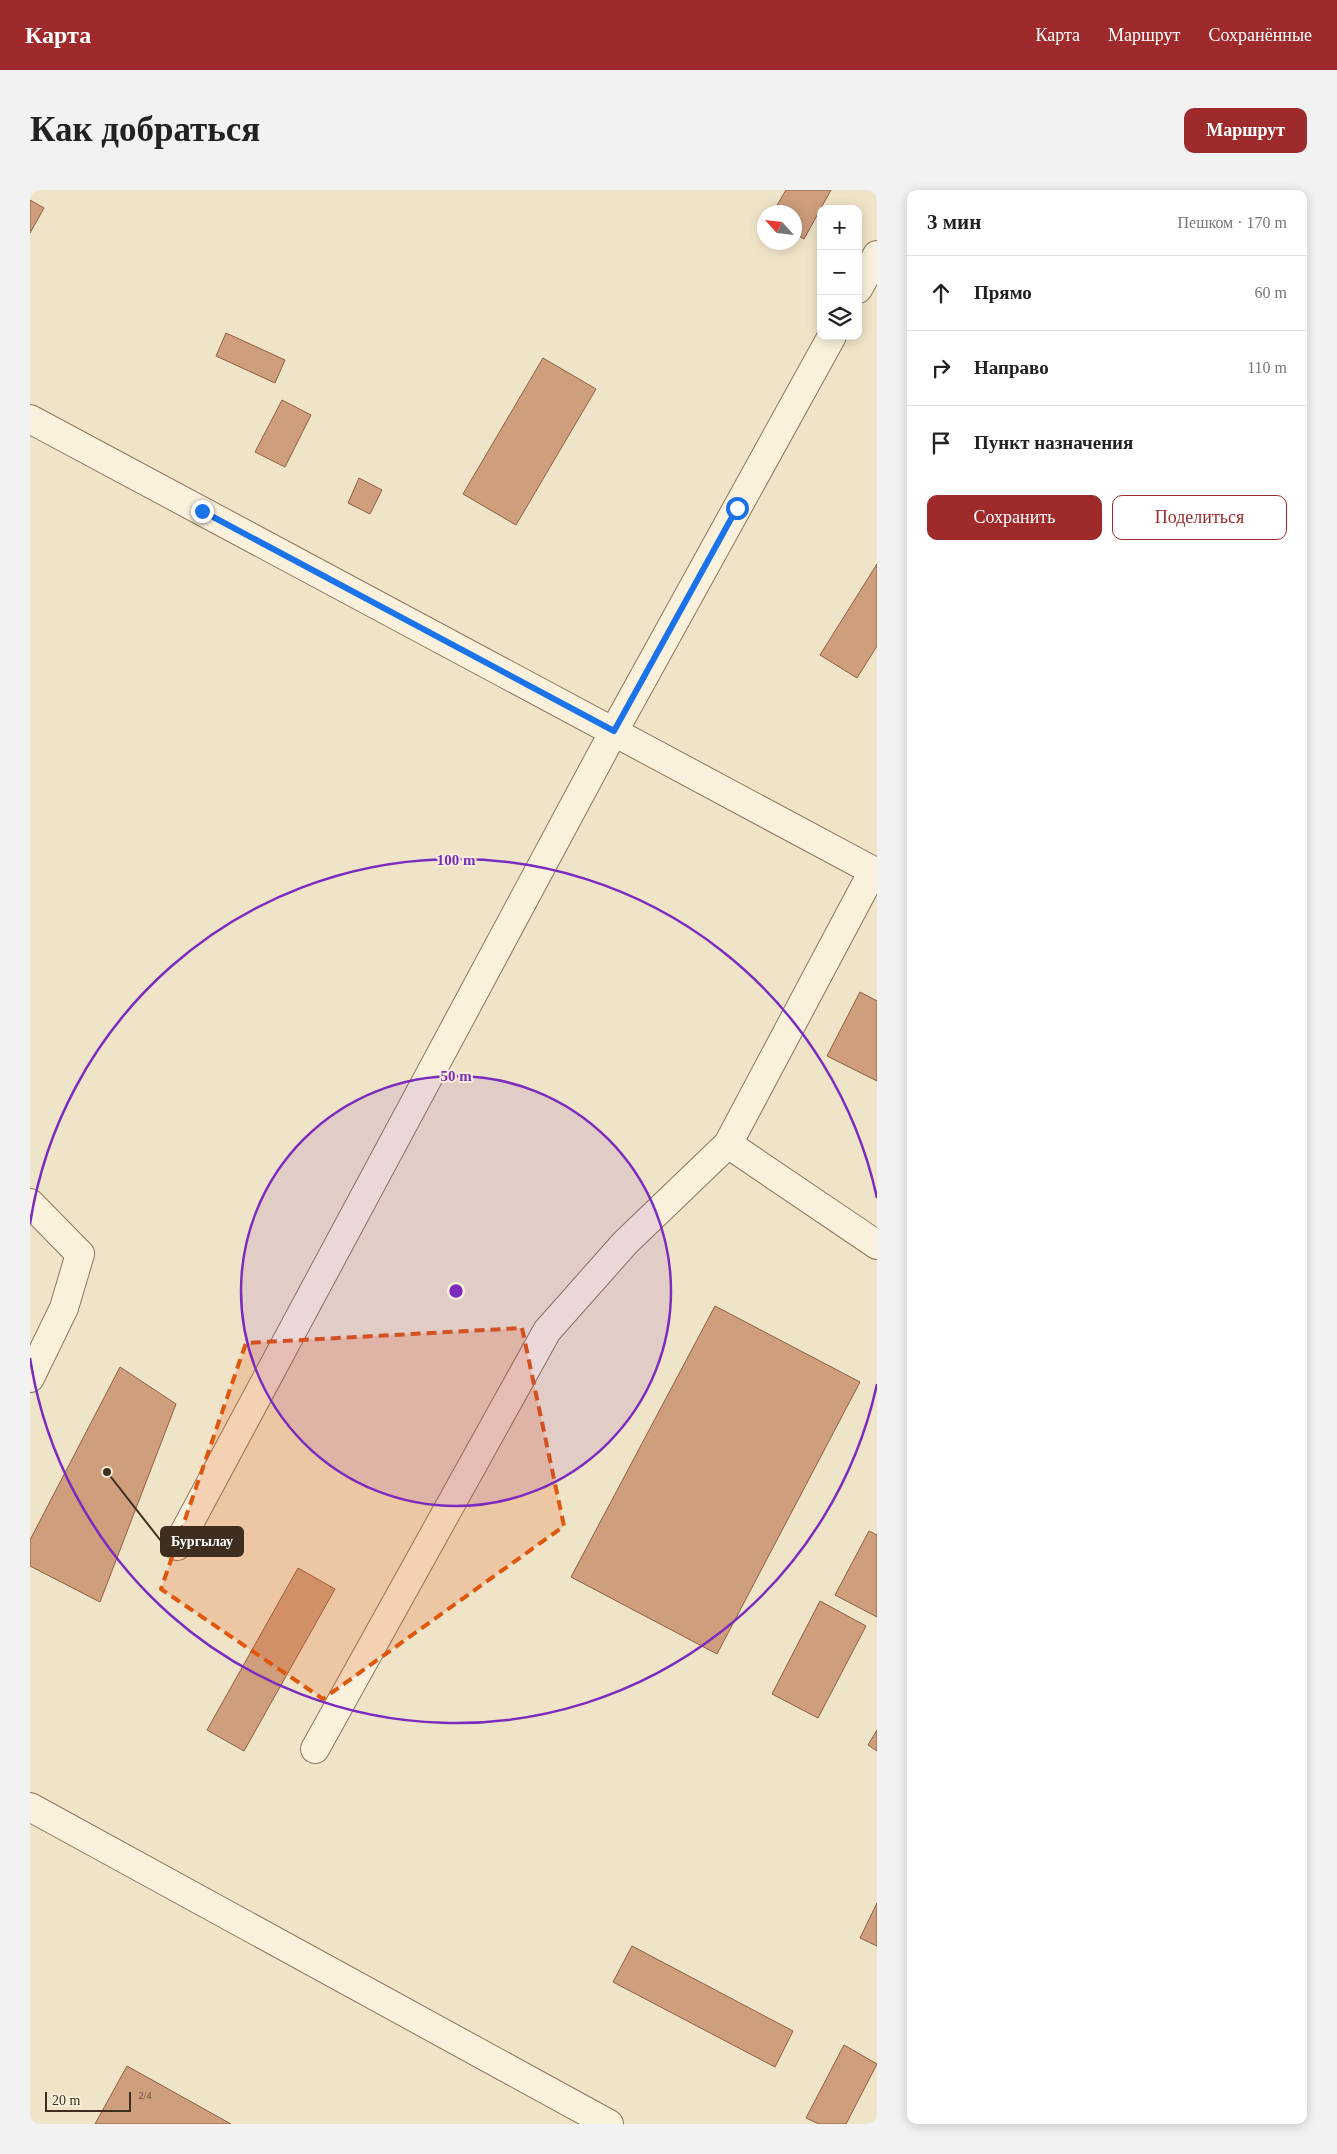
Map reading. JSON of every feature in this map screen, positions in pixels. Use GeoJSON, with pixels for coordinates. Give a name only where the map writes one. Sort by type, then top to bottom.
{"type":"FeatureCollection","features":[{"type":"Feature","properties":{"kind":"street"},"geometry":{"type":"LineString","coordinates":[[862,282],[877,255]]}},
{"type":"Feature","properties":{"kind":"street"},"geometry":{"type":"LineString","coordinates":[[178,1546],[614,731],[830,340]]}},
{"type":"Feature","properties":{"kind":"street"},"geometry":{"type":"LineString","coordinates":[[30,419],[875,872],[728,1144],[625,1243],[547,1331],[315,1749]]}},
{"type":"Feature","properties":{"kind":"street"},"geometry":{"type":"LineString","coordinates":[[728,1144],[877,1245]]}},
{"type":"Feature","properties":{"kind":"street"},"geometry":{"type":"LineString","coordinates":[[30,1203],[80,1254],[64,1308],[30,1378]]}},
{"type":"Feature","properties":{"kind":"street"},"geometry":{"type":"LineString","coordinates":[[30,1807],[610,2124]]}},
{"type":"Feature","properties":{"kind":"highlighted area"},"geometry":{"type":"Polygon","coordinates":[[[522,1328],[564,1526],[323,1699],[161,1589],[246,1343],[522,1328]]]}},
{"type":"Feature","properties":{"kind":"building"},"geometry":{"type":"Polygon","coordinates":[[[786,190],[831,190],[823,205],[817,205],[817,215],[804,239],[802,238],[802,205],[777,205],[786,190]]]}},
{"type":"Feature","properties":{"kind":"building"},"geometry":{"type":"Polygon","coordinates":[[[30,200],[44,208],[30,233],[30,200]]]}},
{"type":"Feature","properties":{"kind":"building"},"geometry":{"type":"Polygon","coordinates":[[[226,333],[285,360],[275,383],[216,356],[226,333]]]}},
{"type":"Feature","properties":{"kind":"building"},"geometry":{"type":"Polygon","coordinates":[[[543,358],[596,389],[516,525],[463,494],[543,358]]]}},
{"type":"Feature","properties":{"kind":"building"},"geometry":{"type":"Polygon","coordinates":[[[282,400],[311,415],[285,467],[255,452],[282,400]]]}},
{"type":"Feature","properties":{"kind":"building"},"geometry":{"type":"Polygon","coordinates":[[[359,478],[382,490],[370,514],[348,503],[359,478]]]}},
{"type":"Feature","properties":{"kind":"building"},"geometry":{"type":"Polygon","coordinates":[[[877,564],[877,646],[857,678],[820,655],[877,564]]]}},
{"type":"Feature","properties":{"kind":"building"},"geometry":{"type":"Polygon","coordinates":[[[860,992],[877,1001],[877,1081],[827,1056],[860,992]]]}},
{"type":"Feature","properties":{"kind":"building"},"geometry":{"type":"Polygon","coordinates":[[[715,1306],[860,1382],[717,1654],[571,1577],[715,1306]]]}},
{"type":"Feature","properties":{"kind":"building"},"geometry":{"type":"Polygon","coordinates":[[[120,1367],[176,1404],[100,1602],[30,1566],[30,1540],[120,1367]]]}},
{"type":"Feature","properties":{"kind":"building"},"geometry":{"type":"Polygon","coordinates":[[[869,1531],[877,1535],[877,1617],[835,1595],[869,1531]]]}},
{"type":"Feature","properties":{"kind":"building"},"geometry":{"type":"Polygon","coordinates":[[[298,1568],[335,1589],[244,1751],[207,1730],[298,1568]]]}},
{"type":"Feature","properties":{"kind":"building"},"geometry":{"type":"Polygon","coordinates":[[[820,1601],[866,1626],[818,1718],[772,1694],[820,1601]]]}},
{"type":"Feature","properties":{"kind":"building"},"geometry":{"type":"Polygon","coordinates":[[[877,1730],[877,1751],[868,1745],[877,1730]]]}},
{"type":"Feature","properties":{"kind":"building"},"geometry":{"type":"Polygon","coordinates":[[[877,1903],[877,1946],[860,1938],[877,1903]]]}},
{"type":"Feature","properties":{"kind":"building"},"geometry":{"type":"Polygon","coordinates":[[[632,1946],[793,2031],[775,2067],[613,1982],[632,1946]]]}},
{"type":"Feature","properties":{"kind":"building"},"geometry":{"type":"Polygon","coordinates":[[[844,2045],[877,2064],[846,2124],[819,2124],[806,2118],[844,2045]]]}},
{"type":"Feature","properties":{"kind":"building"},"geometry":{"type":"Polygon","coordinates":[[[127,2066],[231,2124],[95,2124],[127,2066]]]}},
{"type":"Feature","properties":{"kind":"place","name":"Бургылау"},"geometry":{"type":"Point","coordinates":[107,1472]}},
{"type":"Feature","properties":{"kind":"route"},"geometry":{"type":"LineString","coordinates":[[202,511],[614,731],[737,508]]}}]}
